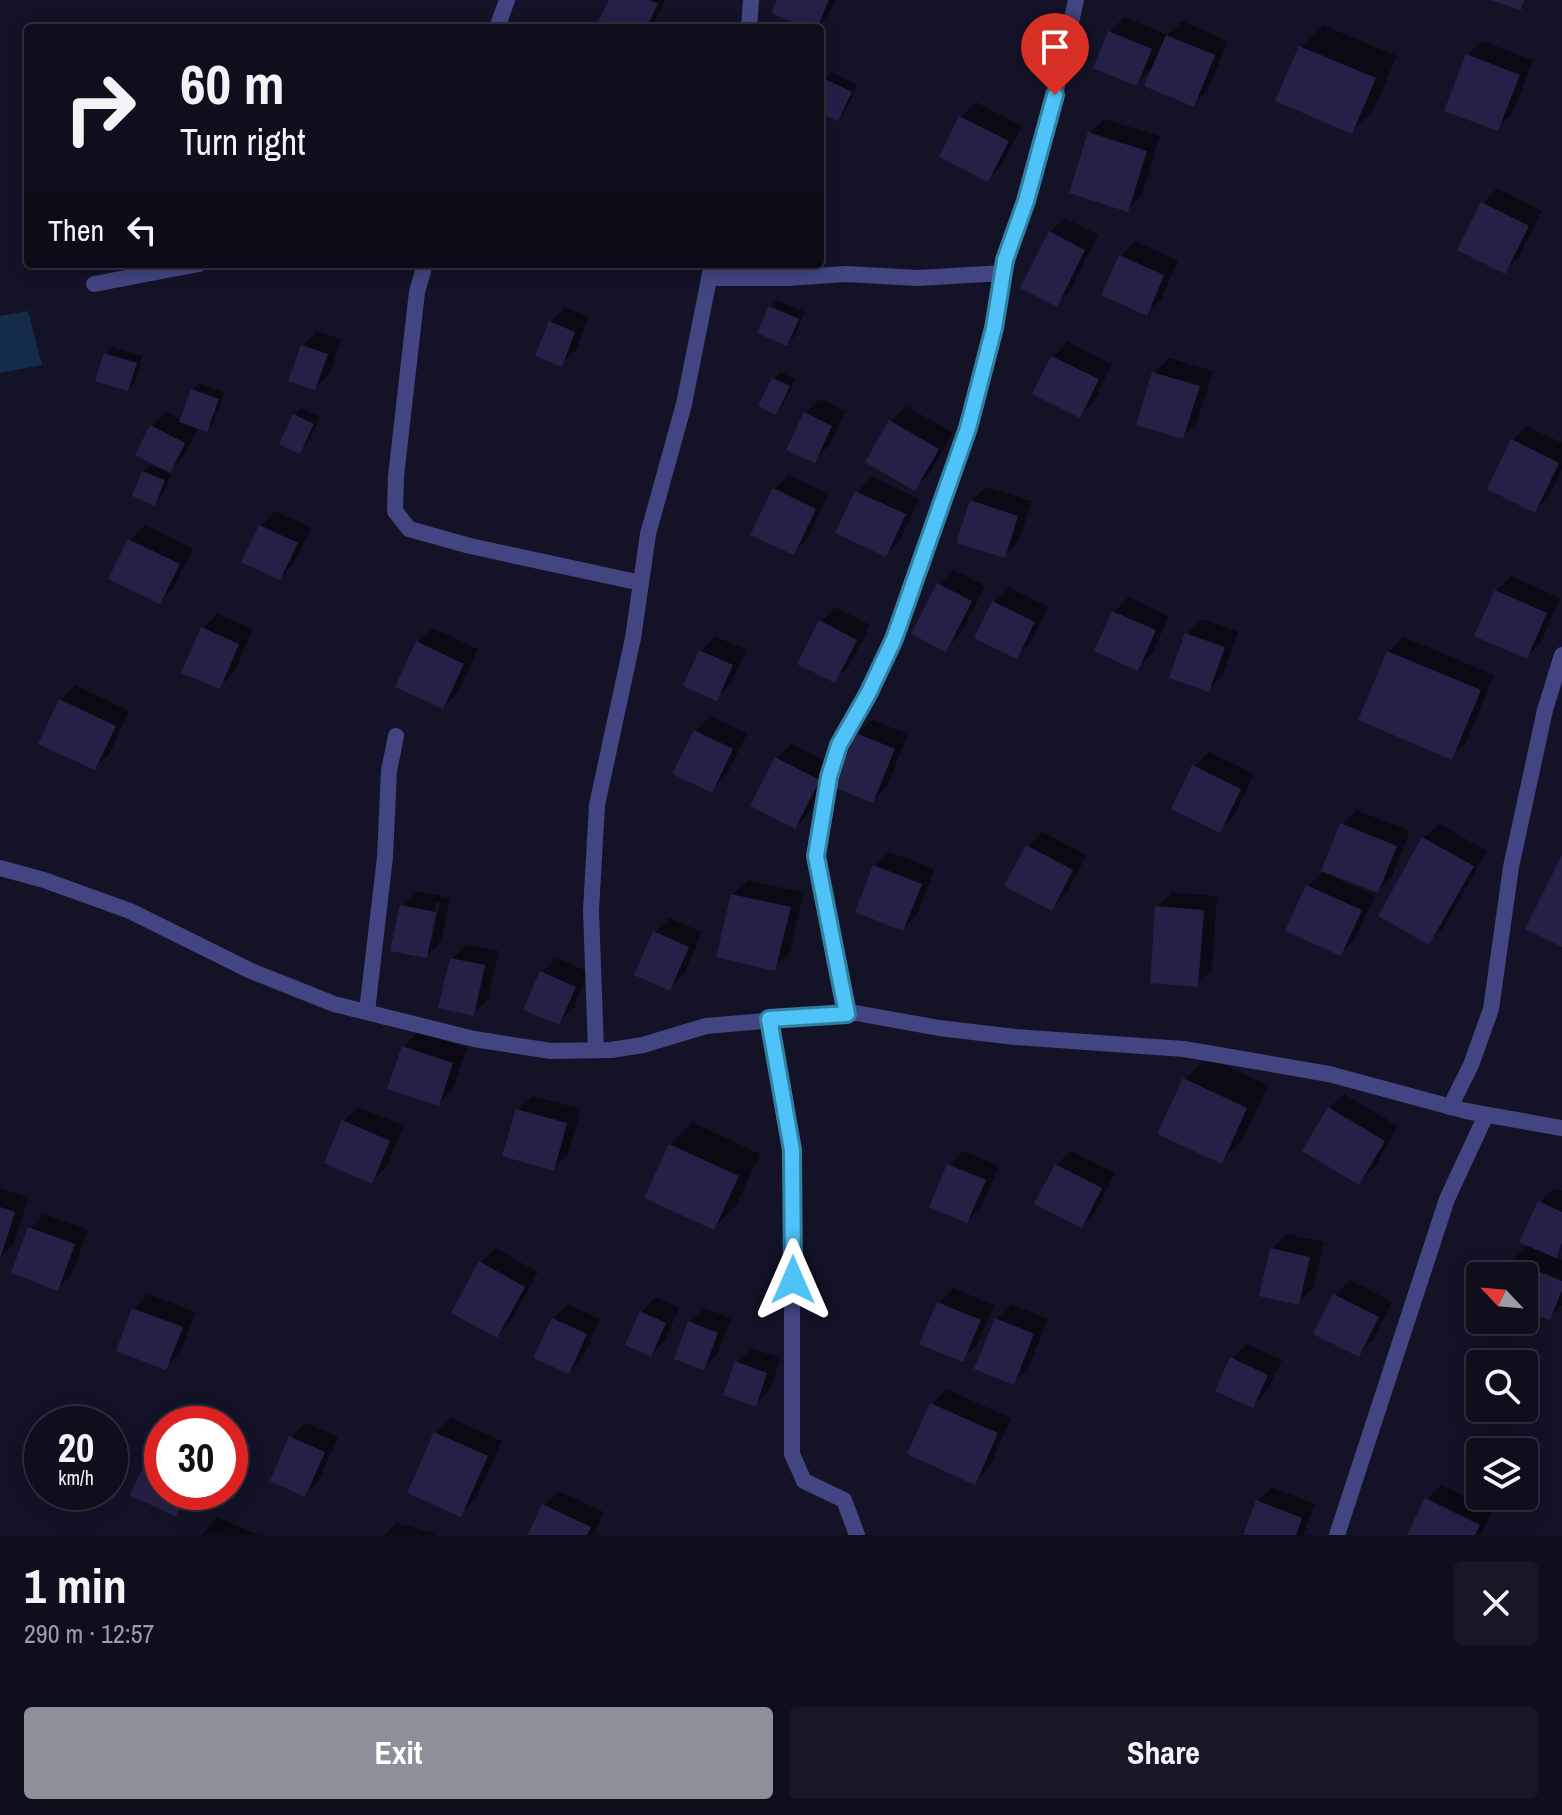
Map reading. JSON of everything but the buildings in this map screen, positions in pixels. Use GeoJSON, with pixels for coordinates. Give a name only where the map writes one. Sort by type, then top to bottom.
{"type":"FeatureCollection","features":[{"type":"Feature","properties":{"kind":"street"},"geometry":{"type":"LineString","coordinates":[[498,24],[507,0]]}},
{"type":"Feature","properties":{"kind":"street"},"geometry":{"type":"LineString","coordinates":[[749,24],[751,0]]}},
{"type":"Feature","properties":{"kind":"street"},"geometry":{"type":"LineString","coordinates":[[847,1014],[816,856],[829,777],[839,745],[894,639],[968,428],[994,328],[1003,273],[1055,95],[1076,0]]}},
{"type":"Feature","properties":{"kind":"street"},"geometry":{"type":"LineString","coordinates":[[94,284],[178,268]]}},
{"type":"Feature","properties":{"kind":"street"},"geometry":{"type":"LineString","coordinates":[[424,268],[417,292],[396,476],[395,511],[409,529],[470,546],[641,583]]}},
{"type":"Feature","properties":{"kind":"street"},"geometry":{"type":"LineString","coordinates":[[596,1050],[591,910],[597,805],[633,638],[648,534],[684,404],[711,271],[787,278],[846,274],[918,278],[1003,273]]}},
{"type":"Feature","properties":{"kind":"street"},"geometry":{"type":"LineString","coordinates":[[1450,1107],[1471,1065],[1491,1009],[1511,867],[1545,710],[1562,655]]}},
{"type":"Feature","properties":{"kind":"street"},"geometry":{"type":"LineString","coordinates":[[367,1011],[385,857],[389,771],[396,736]]}},
{"type":"Feature","properties":{"kind":"street"},"geometry":{"type":"LineString","coordinates":[[0,868],[44,880],[130,911],[251,971],[334,1004],[474,1039],[551,1051],[596,1050],[643,1045],[706,1026],[847,1014],[1015,1037],[1184,1049],[1329,1074],[1450,1107],[1562,1128]]}},
{"type":"Feature","properties":{"kind":"street"},"geometry":{"type":"LineString","coordinates":[[769,1019],[792,1150],[792,1454],[804,1481],[844,1500],[857,1535]]}},
{"type":"Feature","properties":{"kind":"street"},"geometry":{"type":"LineString","coordinates":[[1337,1535],[1447,1199],[1486,1115]]}},
{"type":"Feature","properties":{"kind":"water"},"geometry":{"type":"Polygon","coordinates":[[[28,311],[42,365],[0,373],[0,316],[28,311]]]}},
{"type":"Feature","properties":{"kind":"route"},"geometry":{"type":"LineString","coordinates":[[793,1280],[792,1150],[769,1019],[847,1014],[816,856],[829,777],[839,745],[894,639],[968,428],[994,328],[1005,260],[1026,201],[1055,95]]}}]}
